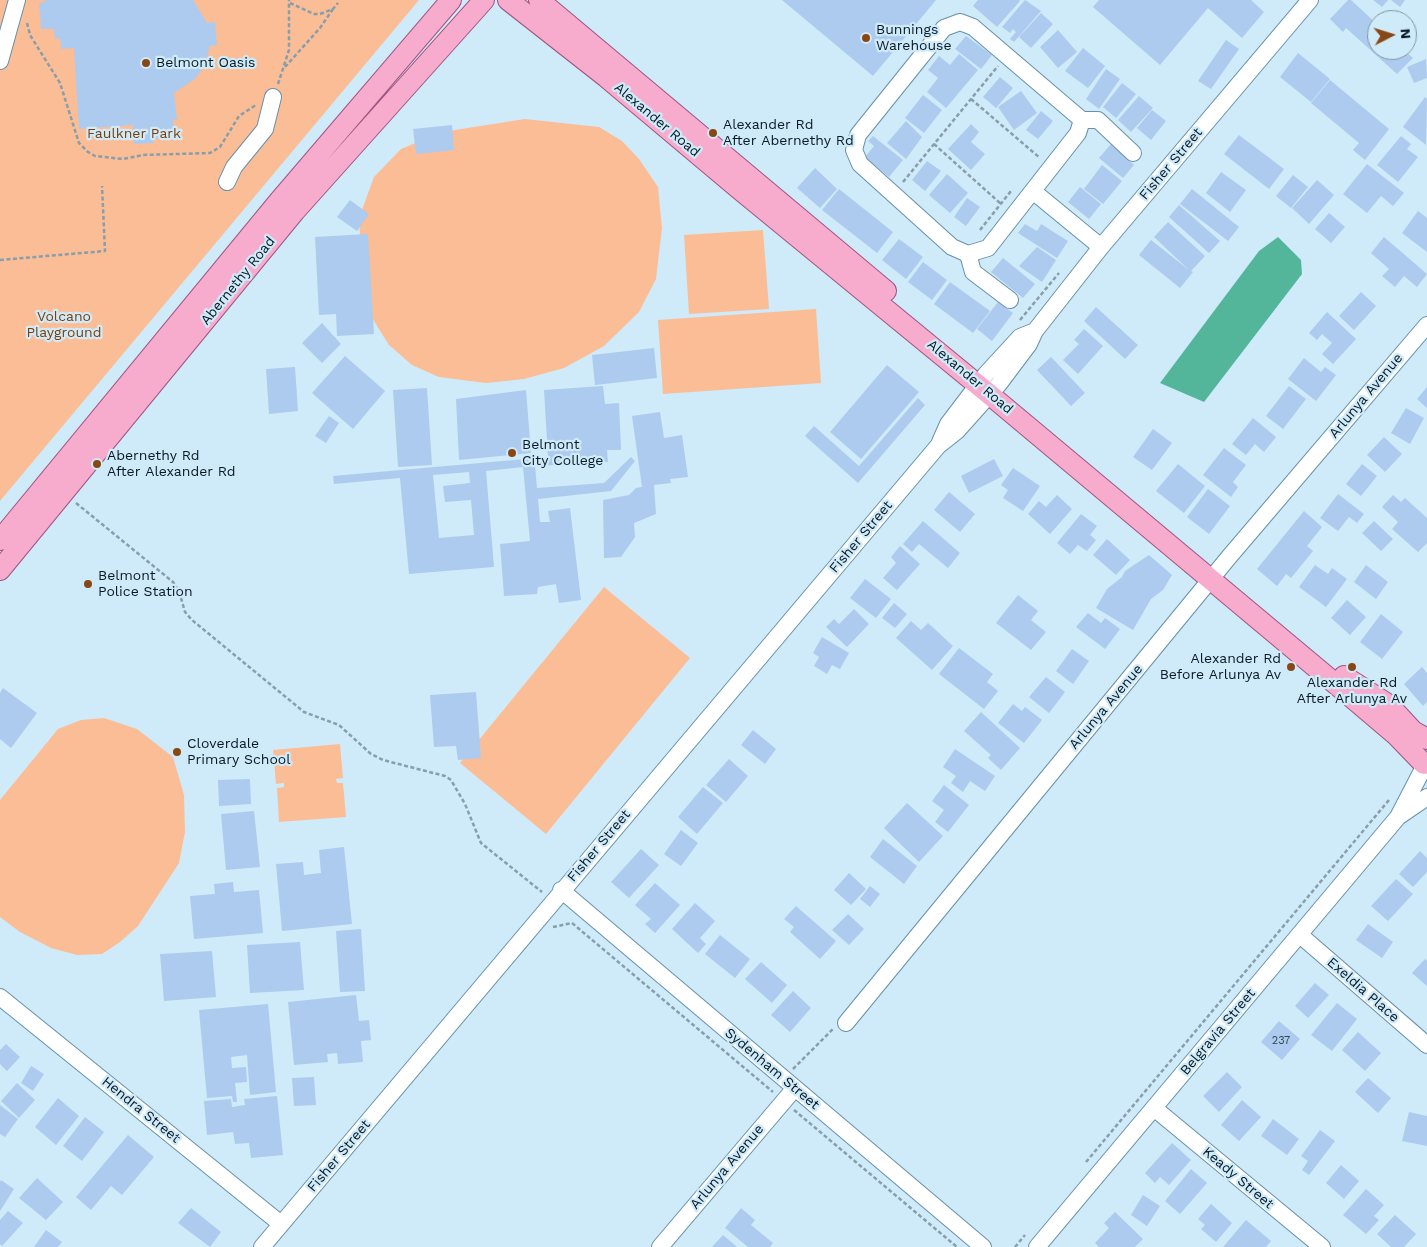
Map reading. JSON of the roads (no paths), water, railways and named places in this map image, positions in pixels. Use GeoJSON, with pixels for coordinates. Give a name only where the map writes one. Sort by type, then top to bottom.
{"type":"FeatureCollection","features":[{"type":"Feature","properties":{"kind":"main road","name":"Abernethy Road"},"geometry":{"type":"LineString","coordinates":[[0,540],[279,201],[451,0]]}},
{"type":"Feature","properties":{"kind":"main road","name":"Abernethy Road"},"geometry":{"type":"LineString","coordinates":[[0,570],[295,211],[484,0]]}},
{"type":"Feature","properties":{"kind":"main road","name":"Alexander Road"},"geometry":{"type":"LineString","coordinates":[[508,0],[606,77],[738,188],[988,384]]}},
{"type":"Feature","properties":{"kind":"main road","name":"Alexander Road"},"geometry":{"type":"LineString","coordinates":[[539,0],[1215,576],[1396,735],[1425,765]]}},
{"type":"Feature","properties":{"kind":"main road","name":"Alexander Road"},"geometry":{"type":"LineString","coordinates":[[1215,576],[1352,682],[1389,705],[1413,731],[1427,739]]}},
{"type":"Feature","properties":{"kind":"street"},"geometry":{"type":"LineString","coordinates":[[0,61],[17,0]]}},
{"type":"Feature","properties":{"kind":"street","name":"Fisher Street"},"geometry":{"type":"LineString","coordinates":[[262,1247],[554,888],[938,446],[957,431],[1020,337],[1035,331],[1101,248],[1310,0]]}},
{"type":"Feature","properties":{"kind":"street"},"geometry":{"type":"LineString","coordinates":[[1082,120],[1078,133],[1034,192],[988,248],[968,254],[952,247],[860,164],[854,150],[858,135],[944,28],[960,22],[973,27],[1082,120],[1098,120],[1134,153]]}},
{"type":"Feature","properties":{"kind":"street"},"geometry":{"type":"LineString","coordinates":[[226,182],[234,167],[265,129],[273,97]]}},
{"type":"Feature","properties":{"kind":"street"},"geometry":{"type":"LineString","coordinates":[[1034,192],[1101,248]]}},
{"type":"Feature","properties":{"kind":"street"},"geometry":{"type":"LineString","coordinates":[[968,254],[973,272],[1010,300]]}},
{"type":"Feature","properties":{"kind":"street","name":"Arlunya Avenue"},"geometry":{"type":"LineString","coordinates":[[846,1022],[1215,576],[1427,325]]}},
{"type":"Feature","properties":{"kind":"street","name":"Belgravia Street"},"geometry":{"type":"LineString","coordinates":[[1037,1247],[1398,817],[1425,765]]}},
{"type":"Feature","properties":{"kind":"street","name":"Belgravia Street"},"geometry":{"type":"LineString","coordinates":[[1398,817],[1427,797]]}},
{"type":"Feature","properties":{"kind":"street","name":"Sydenham Street"},"geometry":{"type":"LineString","coordinates":[[554,888],[983,1247]]}},
{"type":"Feature","properties":{"kind":"street","name":"Exeldia Place"},"geometry":{"type":"LineString","coordinates":[[1300,935],[1427,1045]]}},
{"type":"Feature","properties":{"kind":"street","name":"Hendra Street"},"geometry":{"type":"LineString","coordinates":[[0,997],[281,1224]]}},
{"type":"Feature","properties":{"kind":"street","name":"Arlunya Avenue"},"geometry":{"type":"LineString","coordinates":[[660,1247],[783,1101],[789,1083]]}},
{"type":"Feature","properties":{"kind":"street","name":"Keady Street"},"geometry":{"type":"LineString","coordinates":[[1154,1108],[1322,1247]]}},
{"type":"Feature","properties":{"kind":"place","name":"Bunnings Warehouse"},"geometry":{"type":"Point","coordinates":[866,38]}},
{"type":"Feature","properties":{"kind":"place","name":"Belmont Oasis"},"geometry":{"type":"Point","coordinates":[146,63]}},
{"type":"Feature","properties":{"kind":"place","name":"Alexander Rd After Abernethy Rd"},"geometry":{"type":"Point","coordinates":[713,133]}},
{"type":"Feature","properties":{"kind":"place","name":"Belmont City College"},"geometry":{"type":"Point","coordinates":[512,453]}},
{"type":"Feature","properties":{"kind":"place","name":"Abernethy Rd After Alexander Rd"},"geometry":{"type":"Point","coordinates":[97,464]}},
{"type":"Feature","properties":{"kind":"place","name":"Belmont Police Station"},"geometry":{"type":"Point","coordinates":[88,584]}},
{"type":"Feature","properties":{"kind":"place","name":"Alexander Rd Before Arlunya Av"},"geometry":{"type":"Point","coordinates":[1291,667]}},
{"type":"Feature","properties":{"kind":"place","name":"Alexander Rd After Arlunya Av"},"geometry":{"type":"Point","coordinates":[1352,667]}},
{"type":"Feature","properties":{"kind":"place","name":"Cloverdale Primary School"},"geometry":{"type":"Point","coordinates":[177,752]}},
{"type":"Feature","properties":{"kind":"park label","name":"Faulkner Park"},"geometry":{"type":"Point","coordinates":[134,134]}},
{"type":"Feature","properties":{"kind":"park label","name":"Volcano Playground"},"geometry":{"type":"Point","coordinates":[64,326]}}]}
